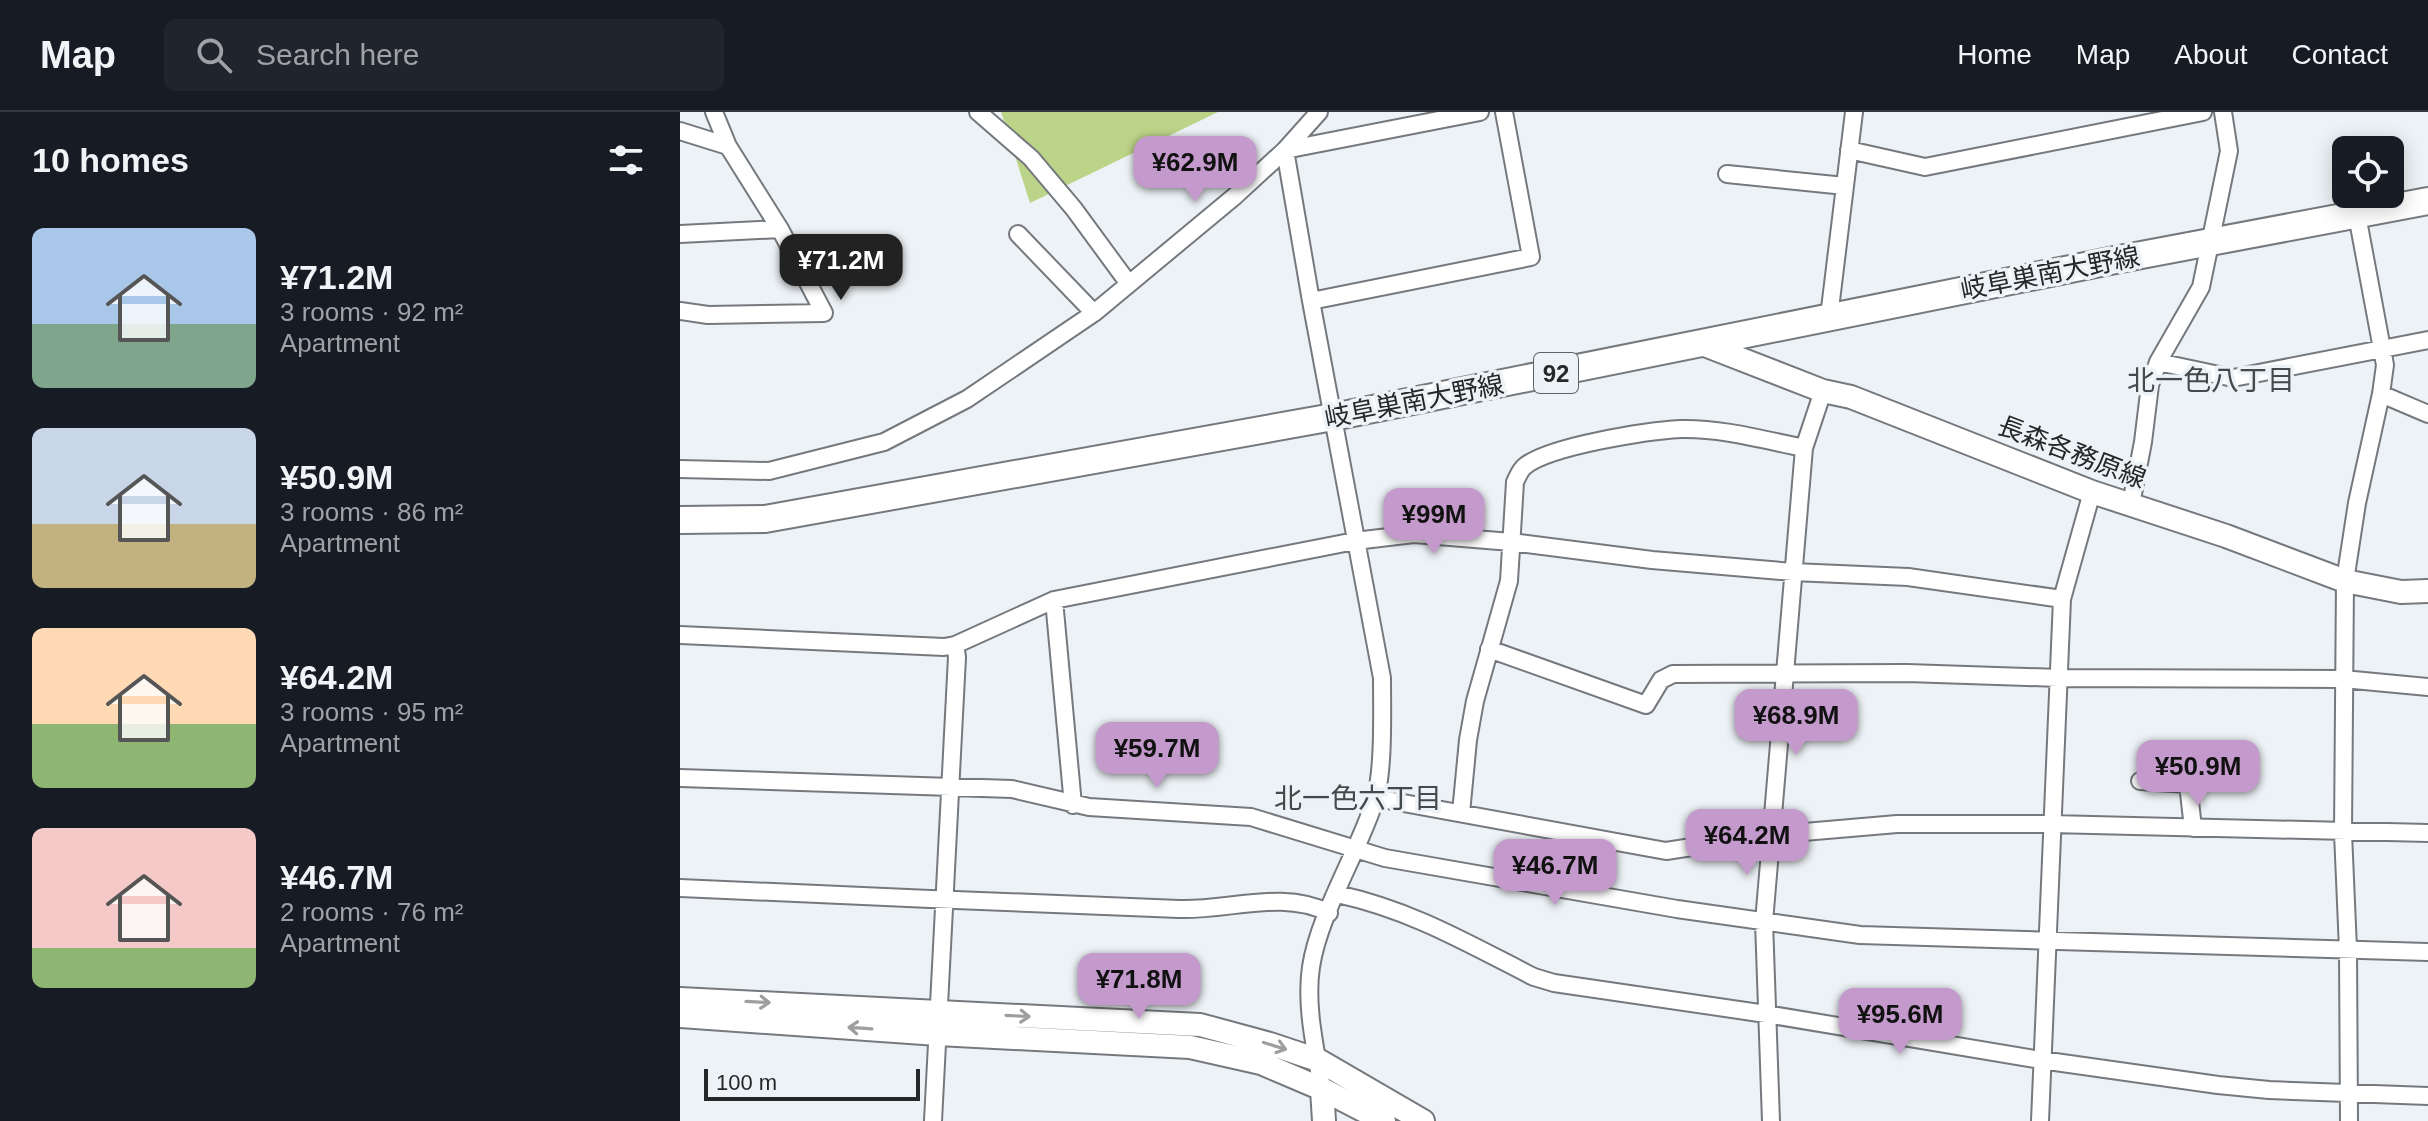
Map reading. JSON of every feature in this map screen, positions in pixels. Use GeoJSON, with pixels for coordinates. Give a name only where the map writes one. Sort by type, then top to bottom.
{"type":"FeatureCollection","features":[{"type":"Feature","properties":{"kind":"main road","name":"岐阜巣南大野線"},"geometry":{"type":"LineString","coordinates":[[680,520],[765,519],[1333,417],[2120,259],[2428,201]]}},
{"type":"Feature","properties":{"kind":"street"},"geometry":{"type":"LineString","coordinates":[[680,311],[708,315],[824,313],[780,229],[728,146],[714,112]]}},
{"type":"Feature","properties":{"kind":"street"},"geometry":{"type":"LineString","coordinates":[[978,112],[1031,158],[1074,209],[1129,284]]}},
{"type":"Feature","properties":{"kind":"street"},"geometry":{"type":"LineString","coordinates":[[680,469],[769,471],[884,442],[967,399],[1094,313],[1235,196],[1285,150],[1319,112]]}},
{"type":"Feature","properties":{"kind":"street"},"geometry":{"type":"LineString","coordinates":[[1285,150],[1480,112]]}},
{"type":"Feature","properties":{"kind":"street"},"geometry":{"type":"LineString","coordinates":[[1311,301],[1531,257],[1504,112]]}},
{"type":"Feature","properties":{"kind":"street"},"geometry":{"type":"LineString","coordinates":[[1829,317],[1854,112]]}},
{"type":"Feature","properties":{"kind":"street"},"geometry":{"type":"LineString","coordinates":[[1849,150],[1925,167],[2203,112]]}},
{"type":"Feature","properties":{"kind":"street"},"geometry":{"type":"LineString","coordinates":[[2131,504],[2150,385],[2158,362],[2201,287],[2229,151],[2223,112]]}},
{"type":"Feature","properties":{"kind":"street"},"geometry":{"type":"LineString","coordinates":[[680,131],[728,146]]}},
{"type":"Feature","properties":{"kind":"street"},"geometry":{"type":"LineString","coordinates":[[1285,150],[1382,678],[1382,727],[1376,798],[1311,966],[1310,1002],[1324,1121]]}},
{"type":"Feature","properties":{"kind":"street"},"geometry":{"type":"LineString","coordinates":[[1727,174],[1845,186]]}},
{"type":"Feature","properties":{"kind":"street"},"geometry":{"type":"LineString","coordinates":[[2349,1121],[2348,949],[2343,833],[2345,581],[2357,503],[2385,365],[2357,215]]}},
{"type":"Feature","properties":{"kind":"street"},"geometry":{"type":"LineString","coordinates":[[680,234],[780,229]]}},
{"type":"Feature","properties":{"kind":"street"},"geometry":{"type":"LineString","coordinates":[[1018,234],[1094,313]]}},
{"type":"Feature","properties":{"kind":"street"},"geometry":{"type":"LineString","coordinates":[[2158,362],[2233,378],[2428,340]]}},
{"type":"Feature","properties":{"kind":"street","name":"長森各務原線"},"geometry":{"type":"LineString","coordinates":[[1702,344],[1823,391],[1851,397],[2092,492],[2226,536],[2345,581],[2401,592],[2428,591]]}},
{"type":"Feature","properties":{"kind":"street"},"geometry":{"type":"LineString","coordinates":[[1771,1121],[1764,922],[1770,835],[1804,448],[1823,391]]}},
{"type":"Feature","properties":{"kind":"street"},"geometry":{"type":"LineString","coordinates":[[2381,394],[2428,414]]}},
{"type":"Feature","properties":{"kind":"street"},"geometry":{"type":"LineString","coordinates":[[1461,813],[1468,740],[1509,581],[1515,482],[1522,468],[1545,454],[1681,429],[1719,432],[1804,448]]}},
{"type":"Feature","properties":{"kind":"street"},"geometry":{"type":"LineString","coordinates":[[2040,1121],[2062,599],[2092,492]]}},
{"type":"Feature","properties":{"kind":"street"},"geometry":{"type":"LineString","coordinates":[[680,635],[944,647],[955,645],[1054,600],[1355,541],[1414,534],[1511,542],[1652,560],[1793,572],[1908,577],[2062,599]]}},
{"type":"Feature","properties":{"kind":"street"},"geometry":{"type":"LineString","coordinates":[[1054,600],[1073,805]]}},
{"type":"Feature","properties":{"kind":"street"},"geometry":{"type":"LineString","coordinates":[[933,1121],[957,657],[955,645]]}},
{"type":"Feature","properties":{"kind":"street"},"geometry":{"type":"LineString","coordinates":[[1489,649],[1646,705],[1661,680],[1673,674],[1907,673],[2059,678],[2343,679],[2428,687]]}},
{"type":"Feature","properties":{"kind":"street"},"geometry":{"type":"LineString","coordinates":[[680,778],[1012,789],[1073,805],[1251,817],[1354,850],[1677,909],[1860,935],[2428,952]]}},
{"type":"Feature","properties":{"kind":"street"},"geometry":{"type":"LineString","coordinates":[[2140,781],[2188,784],[2193,828]]}},
{"type":"Feature","properties":{"kind":"street"},"geometry":{"type":"LineString","coordinates":[[1376,798],[1666,851],[1770,835],[1897,824],[2051,824],[2428,833]]}},
{"type":"Feature","properties":{"kind":"street"},"geometry":{"type":"LineString","coordinates":[[680,888],[1184,909],[1285,901],[1317,907],[1329,913]]}},
{"type":"Feature","properties":{"kind":"street"},"geometry":{"type":"LineString","coordinates":[[1337,894],[1370,901],[1420,919],[1534,977],[2041,1060],[2231,1087],[2428,1096]]}},
{"type":"Feature","properties":{"kind":"street"},"geometry":{"type":"LineString","coordinates":[[680,999],[1190,1047],[1261,1063],[1322,1089],[1384,1121]]}},
{"type":"Feature","properties":{"kind":"street"},"geometry":{"type":"LineString","coordinates":[[680,1016],[939,1023],[1200,1025],[1318,1060],[1423,1121]]}},
{"type":"Feature","properties":{"kind":"green space"},"geometry":{"type":"Polygon","coordinates":[[[1001,112],[1218,112],[1030,203],[1001,112]]]}},
{"type":"Feature","properties":{"kind":"district","name":"北一色八丁目"},"geometry":{"type":"Point","coordinates":[2211,380]}},
{"type":"Feature","properties":{"kind":"district","name":"北一色六丁目"},"geometry":{"type":"Point","coordinates":[1358,798]}}]}
